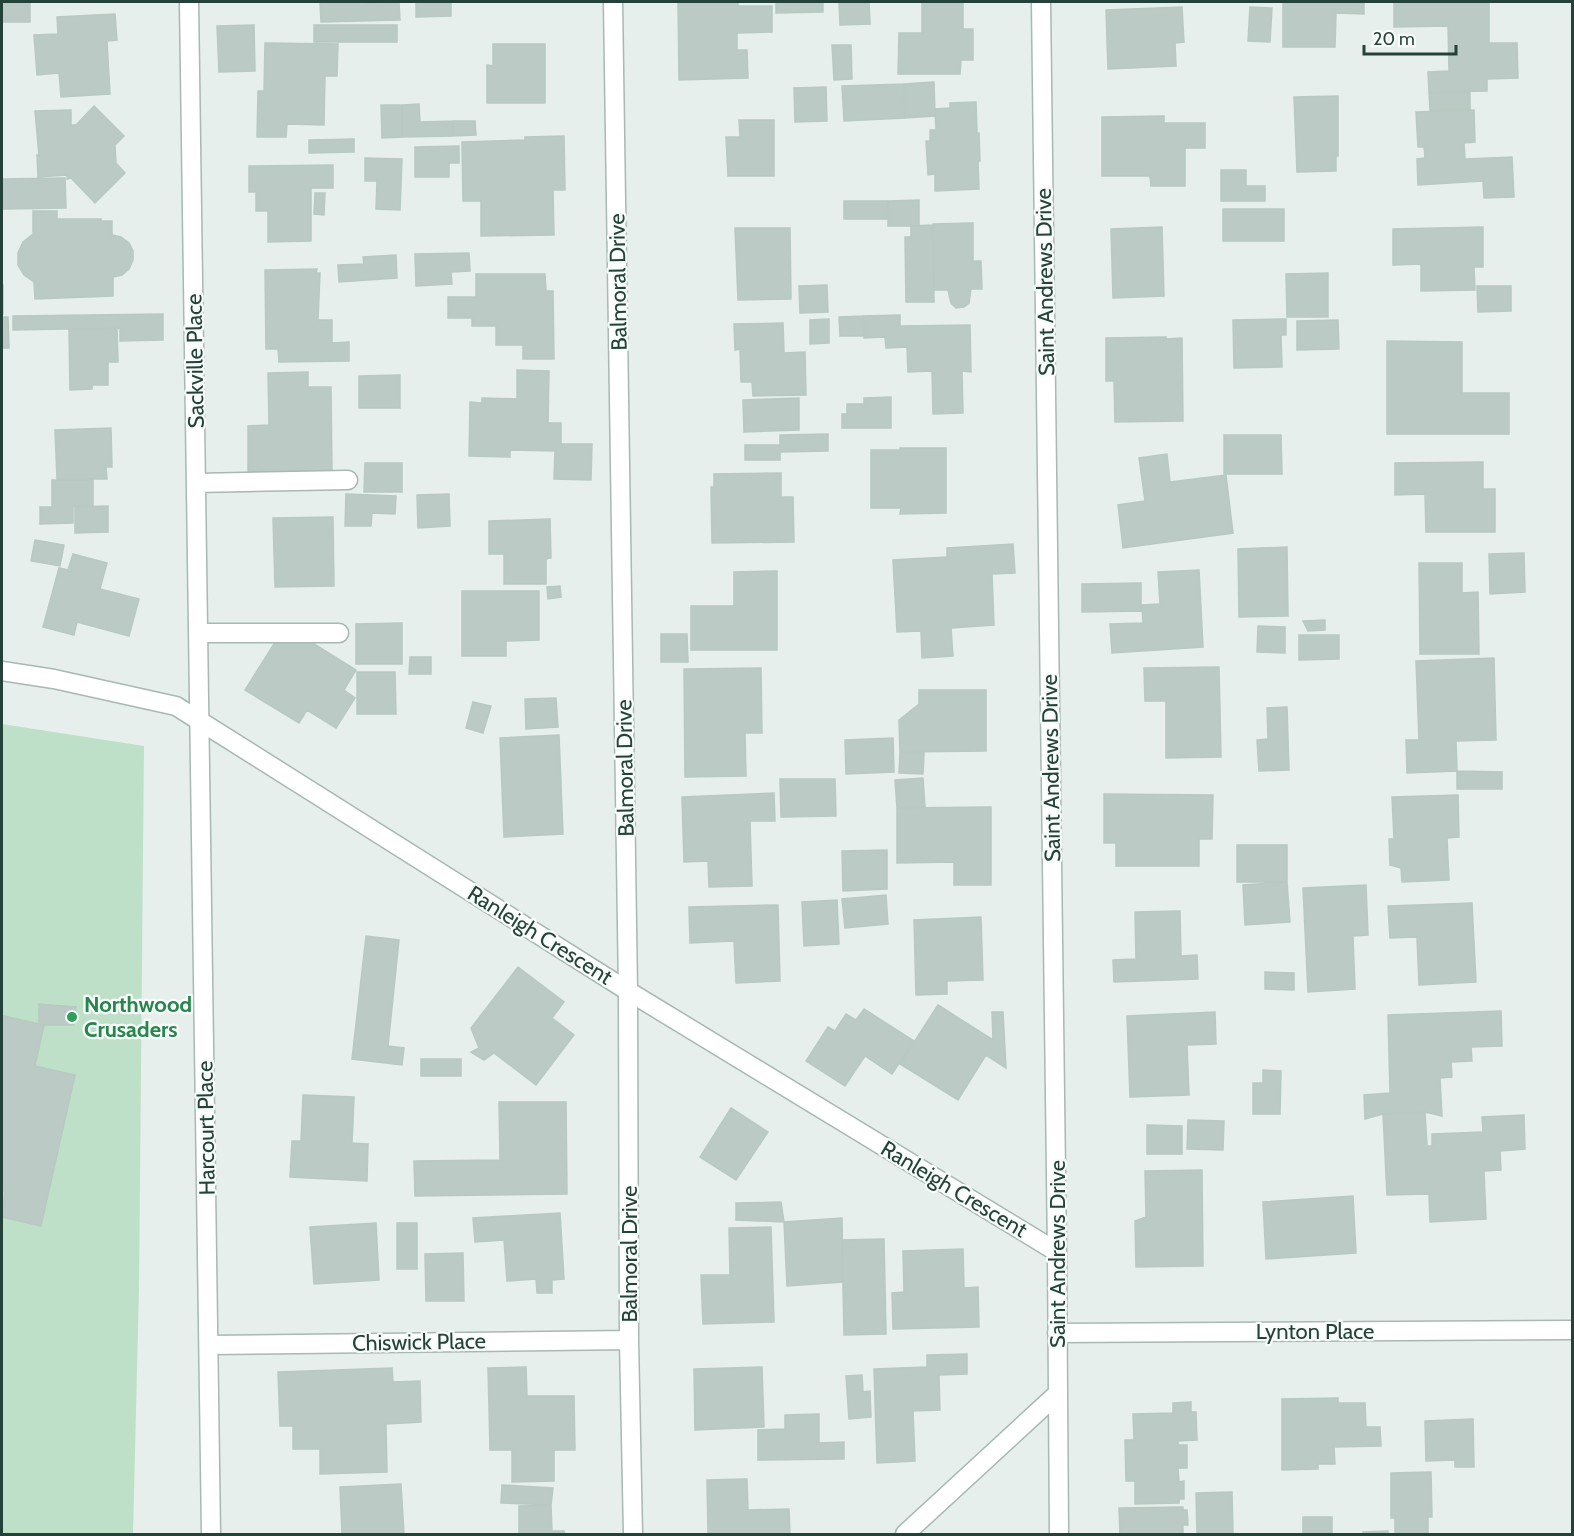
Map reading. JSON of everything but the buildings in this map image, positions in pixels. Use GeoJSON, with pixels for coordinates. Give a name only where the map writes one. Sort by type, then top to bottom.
{"type":"FeatureCollection","features":[{"type":"Feature","properties":{"kind":"street","name":"Sackville Place"},"geometry":{"type":"LineString","coordinates":[[189,2],[201,721]]}},
{"type":"Feature","properties":{"kind":"street","name":"Balmoral Drive"},"geometry":{"type":"LineString","coordinates":[[613,2],[628,991],[629,1340],[633,1534]]}},
{"type":"Feature","properties":{"kind":"street","name":"Saint Andrews Drive"},"geometry":{"type":"LineString","coordinates":[[1041,2],[1058,1252],[1059,1534]]}},
{"type":"Feature","properties":{"kind":"street"},"geometry":{"type":"LineString","coordinates":[[197,483],[348,480]]}},
{"type":"Feature","properties":{"kind":"street"},"geometry":{"type":"LineString","coordinates":[[200,633],[339,633]]}},
{"type":"Feature","properties":{"kind":"street","name":"Ranleigh Crescent"},"geometry":{"type":"LineString","coordinates":[[2,671],[54,679],[176,706],[628,991],[1058,1252]]}},
{"type":"Feature","properties":{"kind":"street","name":"Harcourt Place"},"geometry":{"type":"LineString","coordinates":[[201,721],[211,1534]]}},
{"type":"Feature","properties":{"kind":"street","name":"Lynton Place"},"geometry":{"type":"LineString","coordinates":[[1057,1333],[1572,1330]]}},
{"type":"Feature","properties":{"kind":"street","name":"Chiswick Place"},"geometry":{"type":"LineString","coordinates":[[209,1344],[629,1340]]}},
{"type":"Feature","properties":{"kind":"street"},"geometry":{"type":"LineString","coordinates":[[905,1534],[1058,1394]]}},
{"type":"Feature","properties":{"kind":"green space","name":"Northwood Crusaders"},"geometry":{"type":"Polygon","coordinates":[[[2,724],[144,746],[139,1288],[133,1534],[2,1534],[2,724]]]}},
{"type":"Feature","properties":{"kind":"place","name":"Northwood Crusaders"},"geometry":{"type":"Point","coordinates":[72,1017]}}]}
